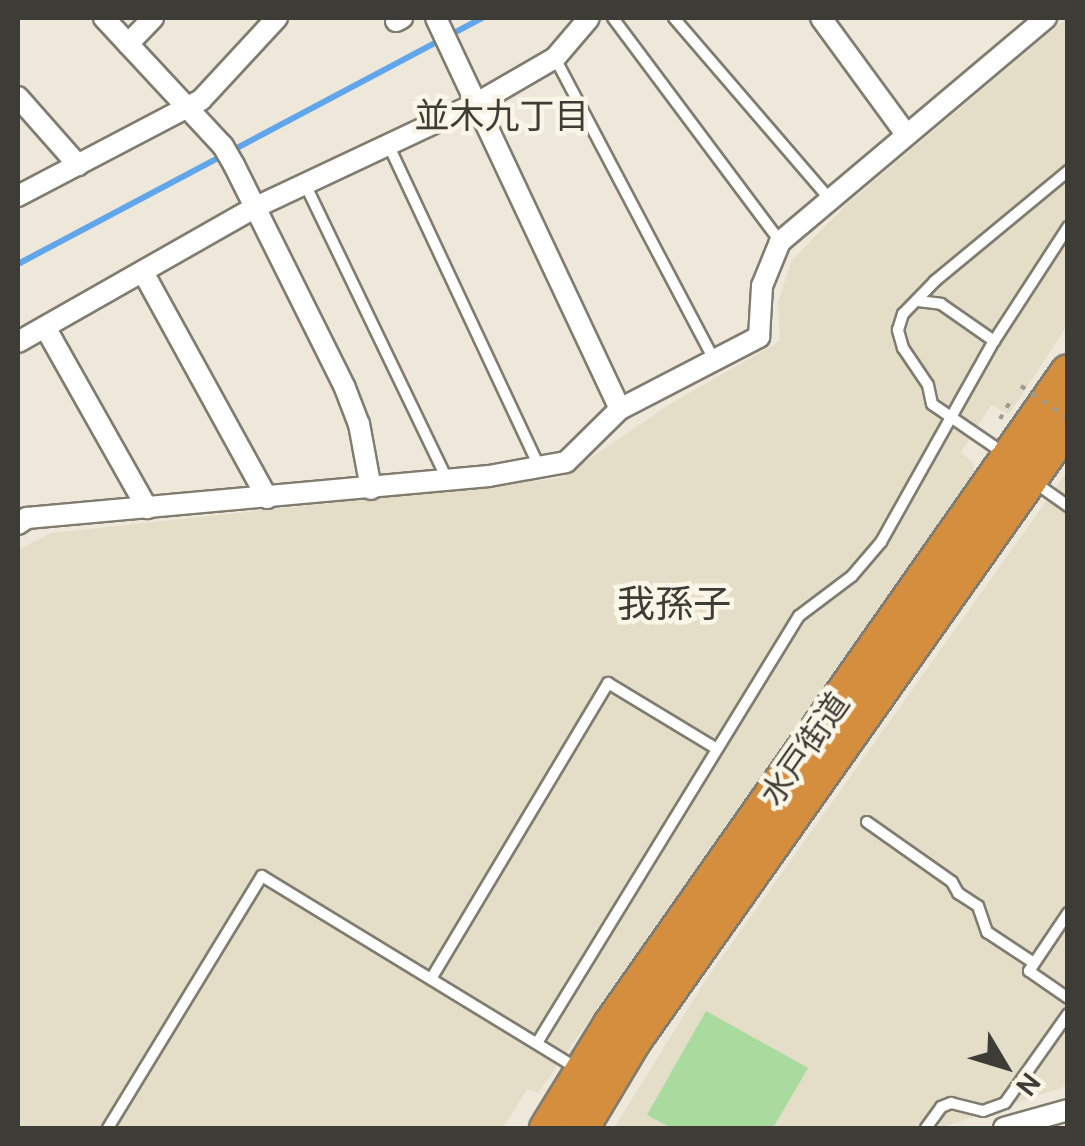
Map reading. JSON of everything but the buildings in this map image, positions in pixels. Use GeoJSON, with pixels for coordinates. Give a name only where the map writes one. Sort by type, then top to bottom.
{"type":"FeatureCollection","features":[{"type":"Feature","properties":{"kind":"highway","name":"水戸街道"},"geometry":{"type":"LineString","coordinates":[[548,1128],[593,1078],[1019,468],[1068,372]]}},
{"type":"Feature","properties":{"kind":"highway","name":"水戸街道"},"geometry":{"type":"LineString","coordinates":[[1019,468],[1068,420]]}},
{"type":"Feature","properties":{"kind":"highway","name":"水戸街道"},"geometry":{"type":"LineString","coordinates":[[580,1128],[593,1078]]}},
{"type":"Feature","properties":{"kind":"street"},"geometry":{"type":"LineString","coordinates":[[104,18],[223,146],[234,164],[346,388],[359,424],[370,489]]}},
{"type":"Feature","properties":{"kind":"street"},"geometry":{"type":"LineString","coordinates":[[128,44],[153,18]]}},
{"type":"Feature","properties":{"kind":"street"},"geometry":{"type":"LineString","coordinates":[[18,196],[201,100],[277,18]]}},
{"type":"Feature","properties":{"kind":"street"},"geometry":{"type":"LineString","coordinates":[[18,342],[256,207],[479,102],[555,58],[589,18]]}},
{"type":"Feature","properties":{"kind":"street"},"geometry":{"type":"LineString","coordinates":[[822,18],[906,134]]}},
{"type":"Feature","properties":{"kind":"street"},"geometry":{"type":"LineString","coordinates":[[21,514],[147,508],[370,489],[541,469],[566,462],[620,409],[759,338],[762,286],[780,242],[1046,18]]}},
{"type":"Feature","properties":{"kind":"street"},"geometry":{"type":"LineString","coordinates":[[439,24],[479,102],[620,409]]}},
{"type":"Feature","properties":{"kind":"street"},"geometry":{"type":"LineString","coordinates":[[18,97],[78,164]]}},
{"type":"Feature","properties":{"kind":"street"},"geometry":{"type":"LineString","coordinates":[[143,272],[268,498]]}},
{"type":"Feature","properties":{"kind":"street"},"geometry":{"type":"LineString","coordinates":[[45,326],[147,508]]}},
{"type":"Feature","properties":{"kind":"street"},"geometry":{"type":"LineString","coordinates":[[1004,1128],[1068,1110]]}},
{"type":"Feature","properties":{"kind":"lane"},"geometry":{"type":"LineString","coordinates":[[613,18],[780,242]]}},
{"type":"Feature","properties":{"kind":"lane"},"geometry":{"type":"LineString","coordinates":[[674,18],[829,198]]}},
{"type":"Feature","properties":{"kind":"lane"},"geometry":{"type":"LineString","coordinates":[[555,58],[714,361]]}},
{"type":"Feature","properties":{"kind":"lane"},"geometry":{"type":"LineString","coordinates":[[388,144],[541,469]]}},
{"type":"Feature","properties":{"kind":"lane"},"geometry":{"type":"LineString","coordinates":[[1068,170],[935,282],[904,314],[898,330],[903,348],[928,384],[932,404],[1068,506]]}},
{"type":"Feature","properties":{"kind":"lane"},"geometry":{"type":"LineString","coordinates":[[304,183],[447,480]]}},
{"type":"Feature","properties":{"kind":"lane"},"geometry":{"type":"LineString","coordinates":[[536,1043],[800,616],[852,576],[881,542],[994,341],[1068,226]]}},
{"type":"Feature","properties":{"kind":"lane"},"geometry":{"type":"LineString","coordinates":[[918,300],[940,304],[994,341]]}},
{"type":"Feature","properties":{"kind":"lane"},"geometry":{"type":"LineString","coordinates":[[431,979],[608,683],[717,750]]}},
{"type":"Feature","properties":{"kind":"lane"},"geometry":{"type":"LineString","coordinates":[[867,822],[952,882],[958,893],[978,906],[986,932],[1034,963]]}},
{"type":"Feature","properties":{"kind":"lane"},"geometry":{"type":"LineString","coordinates":[[108,1128],[262,876],[593,1078]]}},
{"type":"Feature","properties":{"kind":"lane"},"geometry":{"type":"LineString","coordinates":[[1068,912],[1029,971],[1068,998]]}},
{"type":"Feature","properties":{"kind":"lane"},"geometry":{"type":"LineString","coordinates":[[926,1128],[940,1107],[951,1103],[984,1110],[1005,1103],[1068,1014]]}},
{"type":"Feature","properties":{"kind":"path"},"geometry":{"type":"LineString","coordinates":[[1021,386],[1068,420]]}},
{"type":"Feature","properties":{"kind":"shaded area"},"geometry":{"type":"Polygon","coordinates":[[[1067,18],[1067,326],[1009,414],[991,405],[961,452],[973,463],[974,472],[538,1093],[527,1089],[503,1128],[18,1128],[18,550],[51,533],[561,478],[670,404],[780,341],[778,302],[792,260],[847,204],[1067,18]]]}},
{"type":"Feature","properties":{"kind":"shaded area"},"geometry":{"type":"Polygon","coordinates":[[[1067,472],[1067,1086],[940,1128],[614,1128],[707,978],[1067,472]]]}},
{"type":"Feature","properties":{"kind":"green space"},"geometry":{"type":"Polygon","coordinates":[[[706,1011],[808,1068],[773,1128],[671,1128],[647,1115],[706,1011]]]}},
{"type":"Feature","properties":{"kind":"waterway"},"geometry":{"type":"LineString","coordinates":[[18,264],[482,18]]}},
{"type":"Feature","properties":{"kind":"district","name":"並木九丁目"},"geometry":{"type":"Point","coordinates":[502,116]}},
{"type":"Feature","properties":{"kind":"district","name":"我孫子"},"geometry":{"type":"Point","coordinates":[674,604]}}]}
